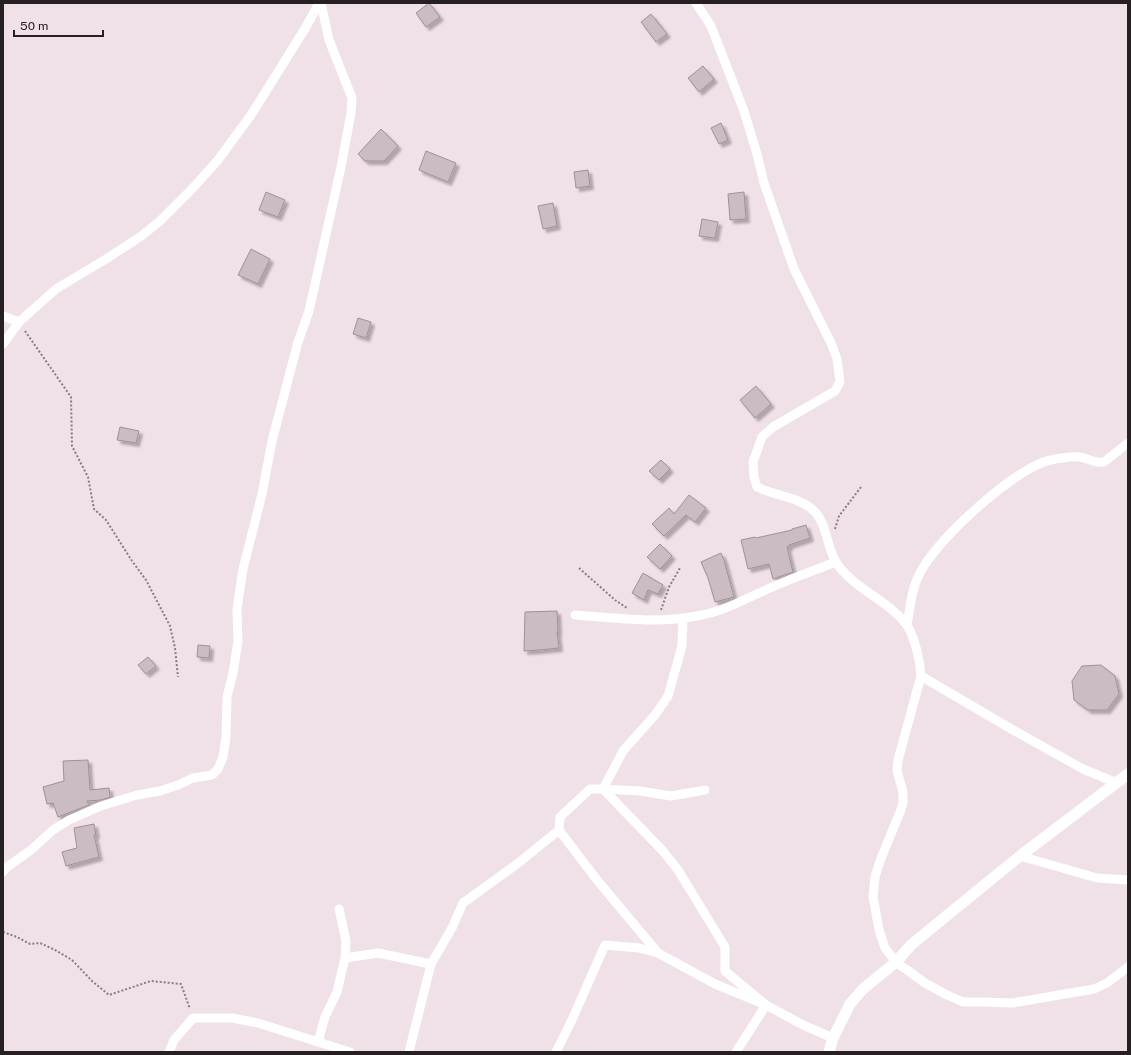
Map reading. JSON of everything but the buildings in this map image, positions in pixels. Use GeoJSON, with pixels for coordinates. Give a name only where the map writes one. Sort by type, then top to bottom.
{"type":"FeatureCollection","features":[{"type":"Feature","properties":{"kind":"street"},"geometry":{"type":"LineString","coordinates":[[3,344],[19,322],[56,289],[106,259],[145,233],[160,221],[192,189],[218,160],[252,115],[320,3]]}},
{"type":"Feature","properties":{"kind":"street"},"geometry":{"type":"LineString","coordinates":[[3,872],[7,867],[31,850],[53,830],[69,820],[101,806],[137,795],[160,791],[194,778],[212,774],[218,769],[223,757],[226,737],[227,698],[238,641],[238,609],[243,569],[262,494],[272,441],[298,342],[309,311],[342,167],[351,113],[352,98],[329,40],[320,3]]}},
{"type":"Feature","properties":{"kind":"street"},"geometry":{"type":"LineString","coordinates":[[696,3],[711,26],[744,111],[764,183],[794,269],[831,343],[837,359],[839,370],[840,382],[835,391],[773,427],[762,437],[753,462],[754,477],[757,487],[768,492],[793,498],[813,510],[819,518],[836,562],[859,586],[894,612],[907,625],[920,662],[921,676],[898,760],[897,771],[903,792],[903,803],[880,861],[874,883],[873,896],[879,930],[885,948],[896,962],[926,983],[963,1002],[1012,1002],[1094,989],[1107,983],[1128,967]]}},
{"type":"Feature","properties":{"kind":"street"},"geometry":{"type":"LineString","coordinates":[[3,316],[19,322]]}},
{"type":"Feature","properties":{"kind":"street"},"geometry":{"type":"LineString","coordinates":[[907,625],[912,596],[919,573],[947,538],[1001,487],[1025,471],[1045,461],[1080,457],[1100,463],[1104,462],[1128,444]]}},
{"type":"Feature","properties":{"kind":"street"},"geometry":{"type":"LineString","coordinates":[[575,615],[646,621],[696,617],[739,604],[759,593],[836,562]]}},
{"type":"Feature","properties":{"kind":"street"},"geometry":{"type":"LineString","coordinates":[[603,788],[623,752],[655,715],[668,696],[682,646],[683,618]]}},
{"type":"Feature","properties":{"kind":"street"},"geometry":{"type":"LineString","coordinates":[[921,676],[1055,754],[1083,769],[1117,783]]}},
{"type":"Feature","properties":{"kind":"street"},"geometry":{"type":"LineString","coordinates":[[829,1052],[833,1038],[850,1004],[863,989],[896,962],[911,945],[1020,856],[1128,774]]}},
{"type":"Feature","properties":{"kind":"street"},"geometry":{"type":"LineString","coordinates":[[603,788],[662,850],[678,870],[725,947],[725,971],[766,1005]]}},
{"type":"Feature","properties":{"kind":"street"},"geometry":{"type":"LineString","coordinates":[[658,953],[597,880],[559,830],[560,817],[590,789],[603,788],[640,791],[672,796],[705,790]]}},
{"type":"Feature","properties":{"kind":"street"},"geometry":{"type":"LineString","coordinates":[[409,1052],[431,964],[452,928],[463,903],[517,864],[559,830]]}},
{"type":"Feature","properties":{"kind":"street"},"geometry":{"type":"LineString","coordinates":[[1020,856],[1097,878],[1128,880]]}},
{"type":"Feature","properties":{"kind":"street"},"geometry":{"type":"LineString","coordinates":[[318,1042],[325,1017],[337,992],[345,958],[346,941],[339,909]]}},
{"type":"Feature","properties":{"kind":"street"},"geometry":{"type":"LineString","coordinates":[[556,1052],[605,945],[639,948],[658,953],[715,984],[766,1005],[803,1025],[833,1038]]}},
{"type":"Feature","properties":{"kind":"street"},"geometry":{"type":"LineString","coordinates":[[345,958],[378,953],[431,964]]}},
{"type":"Feature","properties":{"kind":"street"},"geometry":{"type":"LineString","coordinates":[[736,1052],[766,1005]]}},
{"type":"Feature","properties":{"kind":"street"},"geometry":{"type":"LineString","coordinates":[[169,1052],[174,1040],[193,1018],[232,1018],[258,1023],[350,1052]]}},
{"type":"Feature","properties":{"kind":"path"},"geometry":{"type":"LineString","coordinates":[[19,322],[71,397],[72,446],[88,477],[94,509],[106,520],[146,580],[170,626],[175,648],[178,677]]}},
{"type":"Feature","properties":{"kind":"path"},"geometry":{"type":"LineString","coordinates":[[830,548],[839,516],[861,487]]}},
{"type":"Feature","properties":{"kind":"path"},"geometry":{"type":"LineString","coordinates":[[579,568],[615,600],[628,609]]}},
{"type":"Feature","properties":{"kind":"path"},"geometry":{"type":"LineString","coordinates":[[657,621],[669,587],[680,568]]}},
{"type":"Feature","properties":{"kind":"path"},"geometry":{"type":"LineString","coordinates":[[3,932],[30,944],[40,943],[72,960],[92,982],[109,995],[151,981],[181,984],[193,1018]]}}]}
